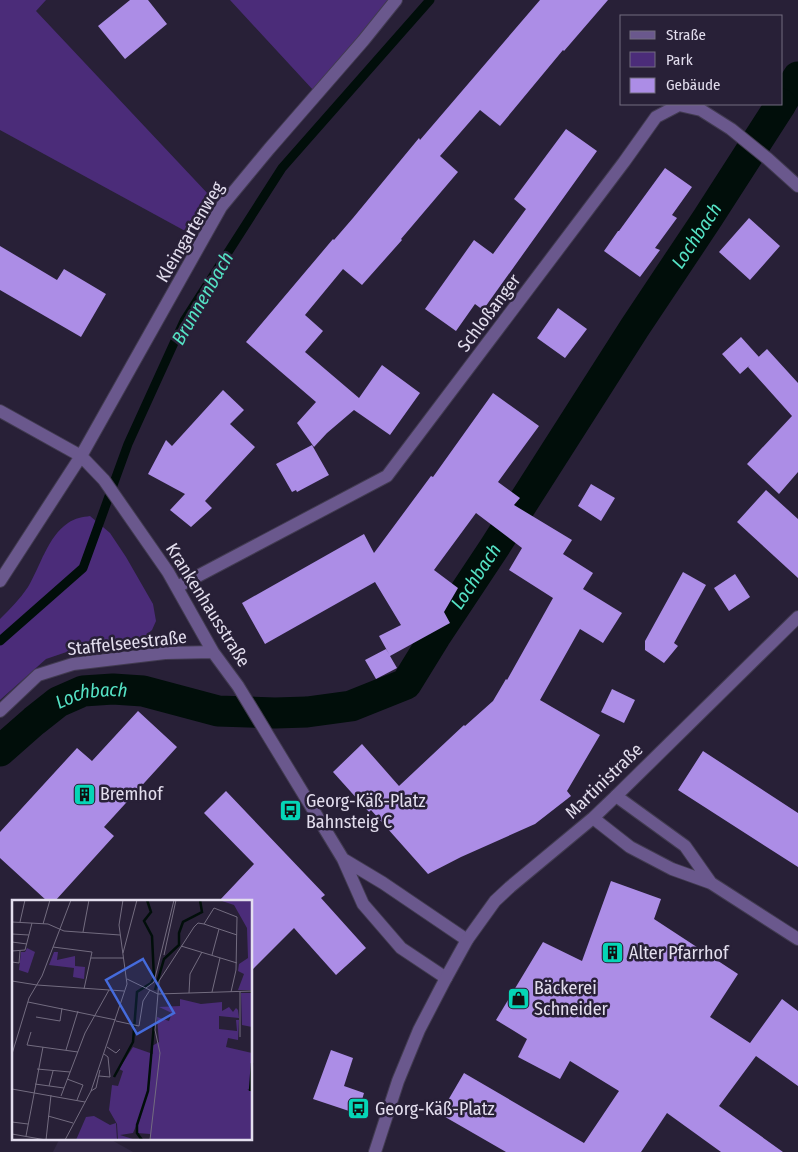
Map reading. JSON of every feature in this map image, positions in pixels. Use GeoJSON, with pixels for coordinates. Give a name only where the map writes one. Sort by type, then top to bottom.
{"type":"FeatureCollection","features":[{"type":"Feature","properties":{"kind":"street","name":"Kleingartenweg"},"geometry":{"type":"LineString","coordinates":[[0,581],[81,456],[221,207],[396,0]]}},
{"type":"Feature","properties":{"kind":"street","name":"Schloßanger"},"geometry":{"type":"LineString","coordinates":[[177,587],[387,476],[624,162],[656,116],[679,105],[701,110],[731,129],[798,186]]}},
{"type":"Feature","properties":{"kind":"street","name":"Krankenhausstraße"},"geometry":{"type":"LineString","coordinates":[[0,411],[81,456],[104,480],[168,572],[213,652],[238,686],[343,860],[363,904],[401,948],[446,978]]}},
{"type":"Feature","properties":{"kind":"street","name":"Martinistraße"},"geometry":{"type":"LineString","coordinates":[[374,1152],[398,1081],[419,1030],[467,940],[495,902],[510,887],[594,818],[798,617]]}},
{"type":"Feature","properties":{"kind":"street","name":"Staffelseestraße"},"geometry":{"type":"LineString","coordinates":[[0,711],[38,675],[73,664],[165,653],[213,652]]}},
{"type":"Feature","properties":{"kind":"street"},"geometry":{"type":"LineString","coordinates":[[616,796],[685,846],[711,883]]}},
{"type":"Feature","properties":{"kind":"street"},"geometry":{"type":"LineString","coordinates":[[594,818],[630,847],[672,869],[711,883],[798,939]]}},
{"type":"Feature","properties":{"kind":"street","name":"Krankenhausstraße"},"geometry":{"type":"LineString","coordinates":[[343,860],[382,883],[467,940]]}},
{"type":"Feature","properties":{"kind":"shaded area"},"geometry":{"type":"Polygon","coordinates":[[[59,1140],[112,1140],[133,1152],[53,1152],[59,1140]]]}},
{"type":"Feature","properties":{"kind":"green space"},"geometry":{"type":"Polygon","coordinates":[[[0,0],[46,0],[36,11],[209,195],[187,232],[0,130],[0,0]]]}},
{"type":"Feature","properties":{"kind":"green space"},"geometry":{"type":"Polygon","coordinates":[[[230,0],[390,0],[314,91],[230,0]]]}},
{"type":"Feature","properties":{"kind":"green space"},"geometry":{"type":"Polygon","coordinates":[[[90,516],[110,533],[153,604],[156,621],[152,630],[136,644],[122,645],[96,642],[46,659],[0,700],[0,619],[28,587],[50,544],[61,529],[73,520],[90,516]]]}},
{"type":"Feature","properties":{"kind":"building"},"geometry":{"type":"Polygon","coordinates":[[[130,0],[148,0],[167,24],[125,59],[98,26],[130,0]]]}},
{"type":"Feature","properties":{"kind":"building"},"geometry":{"type":"Polygon","coordinates":[[[540,0],[608,0],[563,50],[500,126],[480,110],[440,156],[458,172],[362,285],[343,269],[305,315],[323,331],[305,352],[359,398],[382,365],[420,393],[390,435],[354,410],[314,447],[297,423],[316,402],[246,342],[419,138],[420,140],[540,0]]]}},
{"type":"Feature","properties":{"kind":"building"},"geometry":{"type":"Polygon","coordinates":[[[566,129],[597,151],[483,310],[475,304],[456,331],[425,309],[474,240],[493,254],[526,209],[514,199],[566,129]]]}},
{"type":"Feature","properties":{"kind":"building"},"geometry":{"type":"Polygon","coordinates":[[[665,168],[692,187],[672,215],[677,218],[655,248],[660,250],[640,277],[604,251],[665,168]]]}},
{"type":"Feature","properties":{"kind":"building"},"geometry":{"type":"Polygon","coordinates":[[[749,218],[780,246],[750,280],[719,252],[749,218]]]}},
{"type":"Feature","properties":{"kind":"building"},"geometry":{"type":"Polygon","coordinates":[[[0,246],[57,280],[64,269],[106,294],[81,337],[0,290],[0,246]]]}},
{"type":"Feature","properties":{"kind":"building"},"geometry":{"type":"Polygon","coordinates":[[[558,308],[587,329],[565,358],[537,338],[558,308]]]}},
{"type":"Feature","properties":{"kind":"building"},"geometry":{"type":"Polygon","coordinates":[[[741,337],[759,357],[740,374],[722,354],[741,337]]]}},
{"type":"Feature","properties":{"kind":"building"},"geometry":{"type":"Polygon","coordinates":[[[767,349],[798,383],[798,472],[779,494],[747,464],[792,416],[748,367],[767,349]]]}},
{"type":"Feature","properties":{"kind":"building"},"geometry":{"type":"Polygon","coordinates":[[[223,390],[244,410],[230,424],[255,447],[205,501],[212,508],[191,527],[170,510],[185,494],[148,474],[166,440],[172,446],[223,390]]]}},
{"type":"Feature","properties":{"kind":"building"},"geometry":{"type":"Polygon","coordinates":[[[493,393],[539,426],[498,482],[520,498],[514,505],[572,540],[563,554],[593,573],[583,589],[622,613],[603,643],[580,629],[540,700],[600,735],[567,791],[571,796],[535,824],[428,874],[371,810],[369,812],[333,772],[362,744],[399,786],[464,725],[493,701],[507,680],[553,598],[509,570],[522,548],[476,513],[434,570],[458,588],[444,612],[450,623],[390,656],[397,668],[376,679],[365,660],[386,649],[389,654],[379,636],[401,625],[375,582],[265,644],[242,603],[364,534],[374,553],[431,476],[433,477],[493,393]]]}},
{"type":"Feature","properties":{"kind":"building"},"geometry":{"type":"Polygon","coordinates":[[[312,445],[329,475],[297,492],[296,490],[292,492],[276,464],[312,445]]]}},
{"type":"Feature","properties":{"kind":"building"},"geometry":{"type":"Polygon","coordinates":[[[591,484],[615,498],[601,521],[578,506],[591,484]]]}},
{"type":"Feature","properties":{"kind":"building"},"geometry":{"type":"Polygon","coordinates":[[[766,490],[798,519],[798,578],[737,522],[766,490]]]}},
{"type":"Feature","properties":{"kind":"building"},"geometry":{"type":"Polygon","coordinates":[[[683,572],[706,585],[674,643],[678,646],[664,663],[645,650],[645,641],[683,572]]]}},
{"type":"Feature","properties":{"kind":"building"},"geometry":{"type":"Polygon","coordinates":[[[735,574],[750,597],[729,611],[714,588],[735,574]]]}},
{"type":"Feature","properties":{"kind":"building"},"geometry":{"type":"Polygon","coordinates":[[[612,689],[635,700],[624,723],[601,712],[612,689]]]}},
{"type":"Feature","properties":{"kind":"building","name":"Bremhof"},"geometry":{"type":"Polygon","coordinates":[[[138,711],[177,747],[104,827],[114,836],[56,900],[46,900],[0,858],[0,832],[77,748],[92,761],[138,711]]]}},
{"type":"Feature","properties":{"kind":"building"},"geometry":{"type":"Polygon","coordinates":[[[703,751],[798,813],[798,867],[678,790],[703,751]]]}},
{"type":"Feature","properties":{"kind":"building"},"geometry":{"type":"Polygon","coordinates":[[[226,791],[325,895],[321,898],[366,948],[336,975],[294,928],[252,970],[252,900],[220,900],[254,864],[204,813],[226,791]]]}},
{"type":"Feature","properties":{"kind":"building"},"geometry":{"type":"Polygon","coordinates":[[[611,881],[661,899],[654,919],[738,974],[710,1017],[750,1043],[782,999],[798,1011],[798,1086],[756,1056],[719,1106],[783,1152],[721,1152],[667,1113],[641,1152],[506,1152],[440,1114],[464,1073],[584,1143],[619,1091],[570,1061],[560,1079],[518,1057],[527,1039],[496,1020],[543,942],[582,961],[611,881]]]}},
{"type":"Feature","properties":{"kind":"building"},"geometry":{"type":"Polygon","coordinates":[[[331,1050],[353,1058],[344,1086],[364,1093],[358,1114],[313,1099],[331,1050]]]}},
{"type":"Feature","properties":{"kind":"waterway","name":"Brunnenbach"},"geometry":{"type":"LineString","coordinates":[[0,641],[83,568],[128,444],[184,321],[282,168],[430,0]]}},
{"type":"Feature","properties":{"kind":"waterway","name":"Lochbach"},"geometry":{"type":"LineString","coordinates":[[783,100],[798,77]]}},
{"type":"Feature","properties":{"kind":"waterway","name":"Lochbach"},"geometry":{"type":"LineString","coordinates":[[0,751],[58,702],[83,691],[113,689],[143,691],[218,711],[275,713],[307,712],[351,706],[406,684],[635,327],[780,105]]}},
{"type":"Feature","properties":{"kind":"place","name":"Bremhof"},"geometry":{"type":"Point","coordinates":[84,794]}},
{"type":"Feature","properties":{"kind":"place","name":"Georg-Käß-Platz Bahnsteig C"},"geometry":{"type":"Point","coordinates":[290,811]}},
{"type":"Feature","properties":{"kind":"place","name":"Alter Pfarrhof"},"geometry":{"type":"Point","coordinates":[613,953]}},
{"type":"Feature","properties":{"kind":"place","name":"Bäckerei Schneider"},"geometry":{"type":"Point","coordinates":[518,998]}},
{"type":"Feature","properties":{"kind":"place","name":"Georg-Käß-Platz"},"geometry":{"type":"Point","coordinates":[359,1109]}}]}
